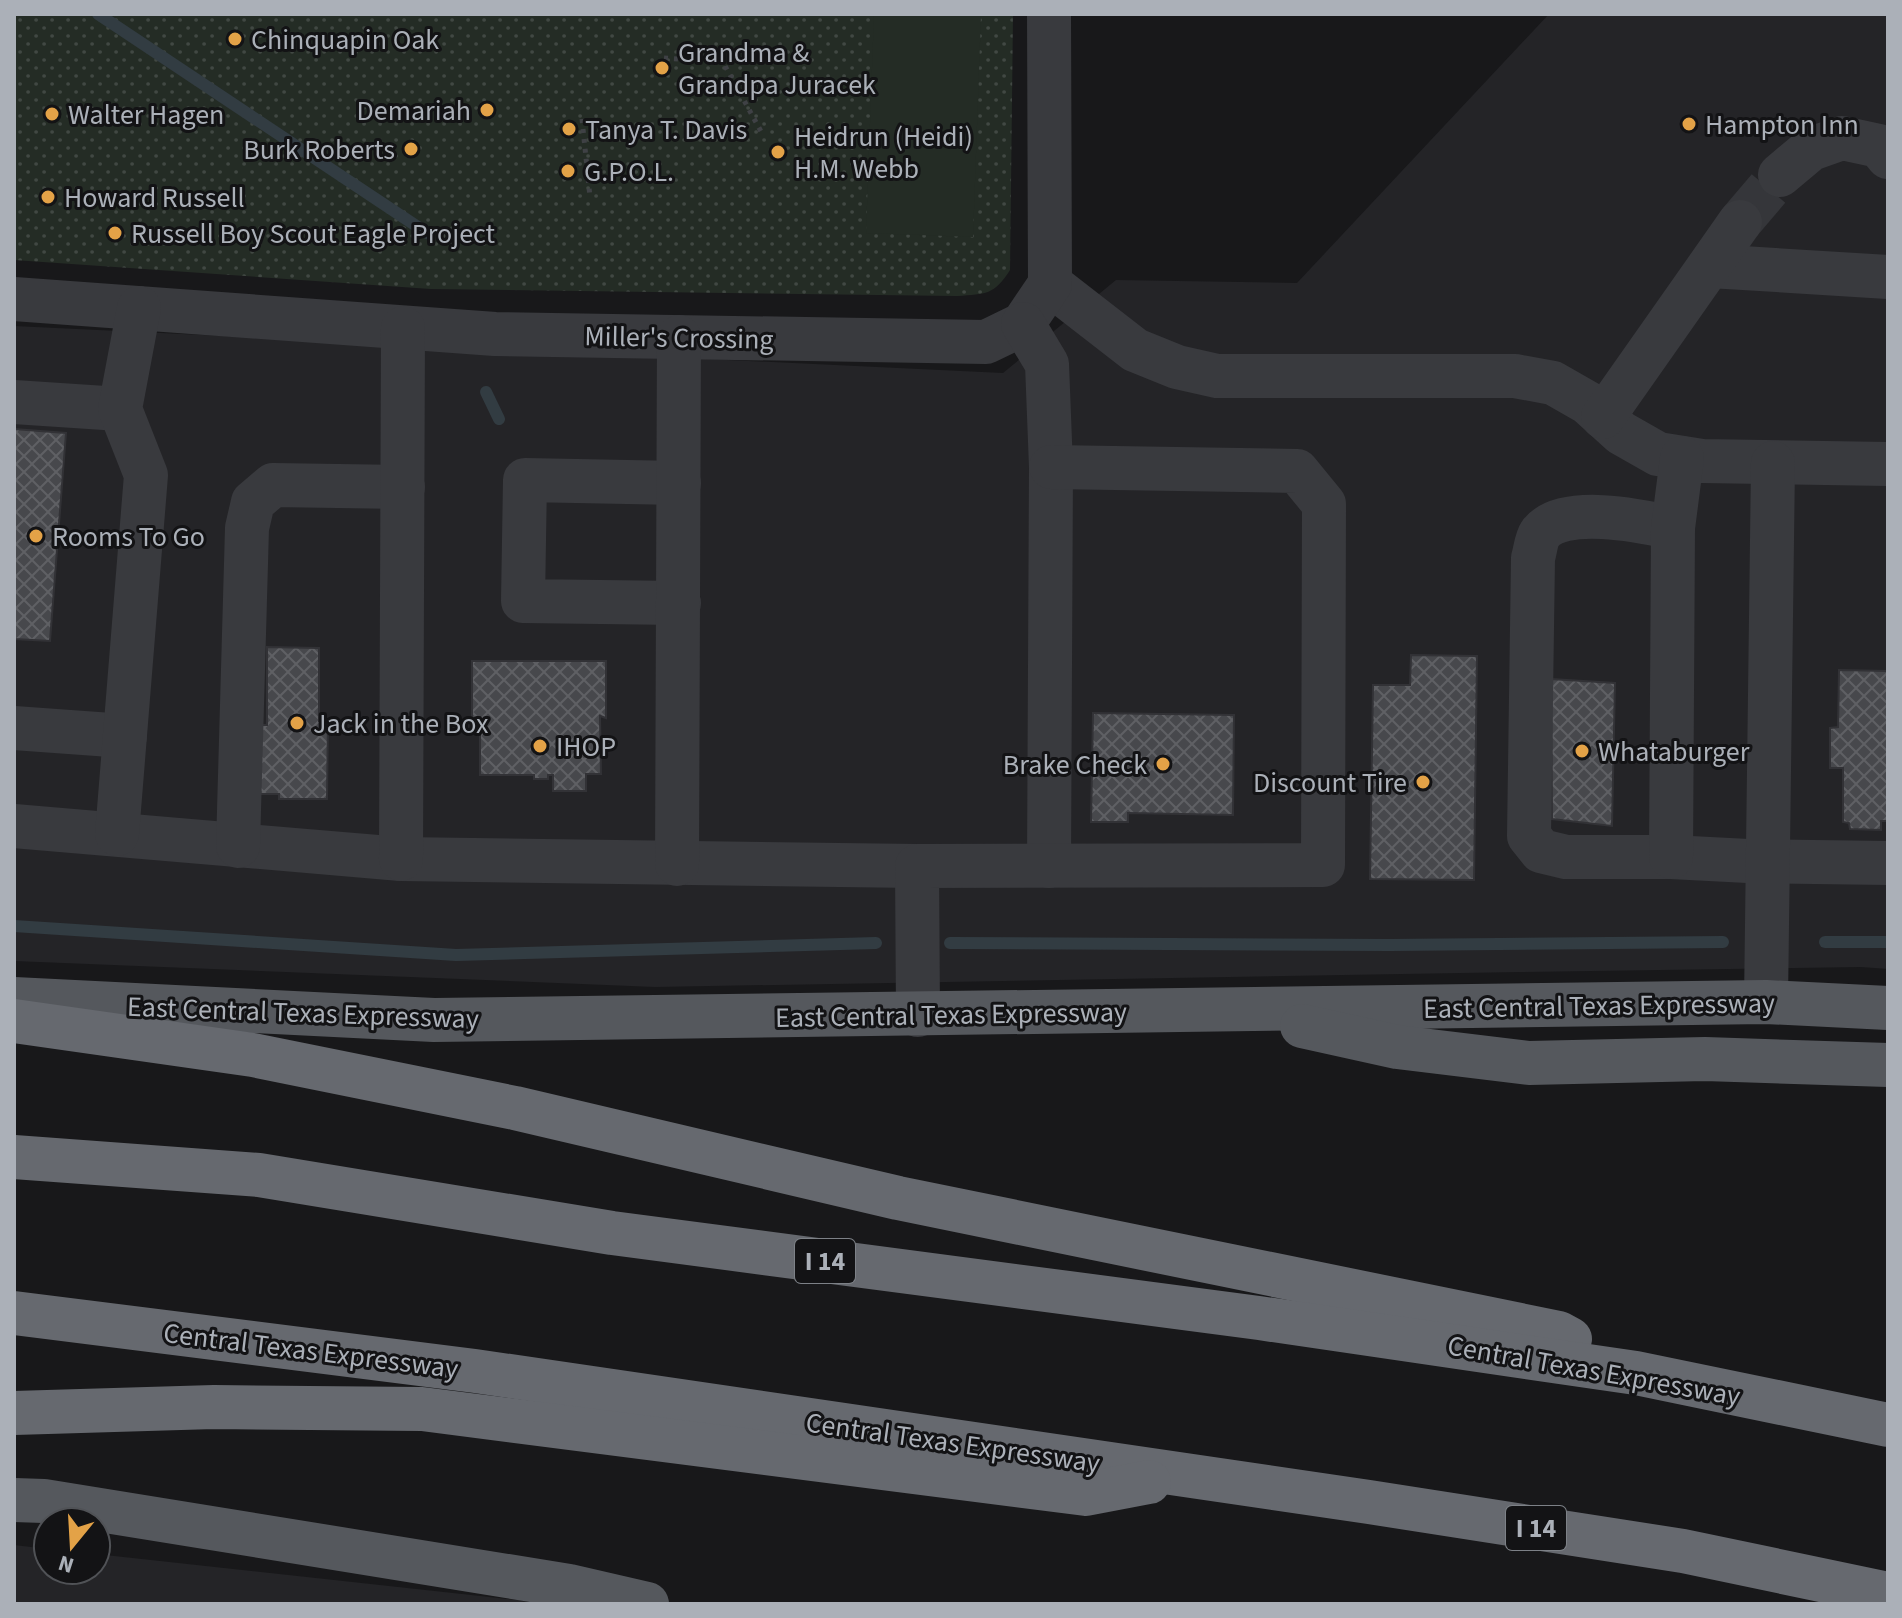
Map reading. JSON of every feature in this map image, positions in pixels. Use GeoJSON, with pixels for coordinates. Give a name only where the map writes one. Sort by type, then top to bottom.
{"type":"FeatureCollection","features":[{"type":"Feature","properties":{"kind":"highway"},"geometry":{"type":"LineString","coordinates":[[14,1021],[253,1055],[500,1105],[898,1198],[1559,1333],[1636,1373]]}},
{"type":"Feature","properties":{"kind":"highway","name":"Central Texas Expressway"},"geometry":{"type":"LineString","coordinates":[[14,1157],[259,1175],[612,1233],[1259,1318],[1636,1373],[1888,1425]]}},
{"type":"Feature","properties":{"kind":"highway","name":"Central Texas Expressway"},"geometry":{"type":"LineString","coordinates":[[14,1313],[475,1371],[1369,1502],[1683,1551],[1888,1594]]}},
{"type":"Feature","properties":{"kind":"highway"},"geometry":{"type":"LineString","coordinates":[[14,1413],[214,1407],[422,1409],[1086,1494],[1181,1475]]}},
{"type":"Feature","properties":{"kind":"main road","name":"East Central Texas Expressway"},"geometry":{"type":"LineString","coordinates":[[14,999],[434,1020],[1766,1002],[1888,1008]]}},
{"type":"Feature","properties":{"kind":"main road"},"geometry":{"type":"LineString","coordinates":[[1232,1010],[1397,1047],[1529,1063],[1705,1059],[1888,1065]]}},
{"type":"Feature","properties":{"kind":"main road"},"geometry":{"type":"LineString","coordinates":[[24,1507],[569,1586],[647,1604]]}},
{"type":"Feature","properties":{"kind":"street"},"geometry":{"type":"LineString","coordinates":[[1049,14],[1050,284],[1023,324],[1047,364],[1051,467],[1049,866]]}},
{"type":"Feature","properties":{"kind":"street"},"geometry":{"type":"LineString","coordinates":[[1780,175],[1811,149],[1842,138],[1879,146],[1888,157]]}},
{"type":"Feature","properties":{"kind":"street"},"geometry":{"type":"LineString","coordinates":[[1603,417],[1740,222]]}},
{"type":"Feature","properties":{"kind":"street"},"geometry":{"type":"LineString","coordinates":[[1710,266],[1888,277]]}},
{"type":"Feature","properties":{"kind":"street"},"geometry":{"type":"LineString","coordinates":[[1050,284],[1135,350],[1177,367],[1217,376],[1515,376],[1553,383],[1588,403],[1621,433],[1658,454],[1702,461],[1888,464]]}},
{"type":"Feature","properties":{"kind":"street","name":"Miller's Crossing"},"geometry":{"type":"LineString","coordinates":[[14,299],[495,334],[986,342],[1023,324]]}},
{"type":"Feature","properties":{"kind":"street"},"geometry":{"type":"LineString","coordinates":[[117,834],[146,475],[120,409],[139,308]]}},
{"type":"Feature","properties":{"kind":"street"},"geometry":{"type":"LineString","coordinates":[[401,859],[403,328]]}},
{"type":"Feature","properties":{"kind":"street"},"geometry":{"type":"LineString","coordinates":[[677,864],[679,337]]}},
{"type":"Feature","properties":{"kind":"street"},"geometry":{"type":"LineString","coordinates":[[14,402],[120,409]]}},
{"type":"Feature","properties":{"kind":"street"},"geometry":{"type":"LineString","coordinates":[[1671,857],[1673,528],[1682,458]]}},
{"type":"Feature","properties":{"kind":"street"},"geometry":{"type":"LineString","coordinates":[[1766,1002],[1773,463]]}},
{"type":"Feature","properties":{"kind":"street"},"geometry":{"type":"LineString","coordinates":[[14,826],[401,859],[917,866],[1323,865],[1324,504],[1297,471],[1051,467]]}},
{"type":"Feature","properties":{"kind":"street"},"geometry":{"type":"LineString","coordinates":[[679,483],[525,480],[523,601],[679,603]]}},
{"type":"Feature","properties":{"kind":"street"},"geometry":{"type":"LineString","coordinates":[[238,846],[247,528],[253,502],[273,485],[403,487]]}},
{"type":"Feature","properties":{"kind":"street"},"geometry":{"type":"LineString","coordinates":[[1673,528],[1622,517],[1560,520],[1540,534],[1533,558],[1529,836],[1541,851],[1566,857],[1888,863]]}},
{"type":"Feature","properties":{"kind":"street"},"geometry":{"type":"LineString","coordinates":[[14,728],[125,736]]}},
{"type":"Feature","properties":{"kind":"street"},"geometry":{"type":"LineString","coordinates":[[917,866],[918,1015]]}},
{"type":"Feature","properties":{"kind":"path"},"geometry":{"type":"LineString","coordinates":[[664,58],[694,60],[718,53],[763,135]]}},
{"type":"Feature","properties":{"kind":"path"},"geometry":{"type":"LineString","coordinates":[[582,119],[590,197]]}},
{"type":"Feature","properties":{"kind":"shaded area"},"geometry":{"type":"Polygon","coordinates":[[[14,14],[1013,14],[1010,270],[988,292],[957,296],[431,289],[14,260],[14,14]]]}},
{"type":"Feature","properties":{"kind":"shaded area"},"geometry":{"type":"Polygon","coordinates":[[[874,14],[981,14],[973,237],[866,233],[874,14]]]}},
{"type":"Feature","properties":{"kind":"shaded area"},"geometry":{"type":"Polygon","coordinates":[[[1549,14],[1888,14],[1888,969],[655,987],[14,961],[14,326],[1003,373],[1116,280],[1297,283],[1549,14]]]}},
{"type":"Feature","properties":{"kind":"shaded area"},"geometry":{"type":"Polygon","coordinates":[[[14,1545],[32,1547],[32,1586],[112,1586],[112,1556],[537,1604],[14,1604],[14,1545]]]}},
{"type":"Feature","properties":{"kind":"building","name":"Rooms To Go"},"geometry":{"type":"Polygon","coordinates":[[[14,429],[66,433],[50,641],[14,639],[14,429]]]}},
{"type":"Feature","properties":{"kind":"building","name":"Jack in the Box"},"geometry":{"type":"Polygon","coordinates":[[[267,647],[319,648],[319,721],[328,721],[327,799],[279,799],[279,794],[257,794],[258,725],[267,725],[267,647]]]}},
{"type":"Feature","properties":{"kind":"building","name":"Discount Tire"},"geometry":{"type":"Polygon","coordinates":[[[1411,655],[1477,656],[1474,880],[1370,879],[1373,685],[1410,685],[1411,655]]]}},
{"type":"Feature","properties":{"kind":"building","name":"IHOP"},"geometry":{"type":"Polygon","coordinates":[[[472,661],[606,661],[606,718],[600,716],[601,774],[586,774],[586,791],[553,791],[553,775],[548,775],[548,779],[534,779],[534,775],[480,775],[480,718],[472,718],[472,661]]]}},
{"type":"Feature","properties":{"kind":"building"},"geometry":{"type":"Polygon","coordinates":[[[1839,670],[1888,671],[1887,821],[1881,821],[1881,830],[1850,829],[1849,823],[1843,822],[1843,768],[1830,768],[1830,728],[1838,727],[1839,670]]]}},
{"type":"Feature","properties":{"kind":"building","name":"Whataburger"},"geometry":{"type":"Polygon","coordinates":[[[1551,679],[1615,683],[1612,826],[1552,819],[1551,679]]]}},
{"type":"Feature","properties":{"kind":"building","name":"Brake Check"},"geometry":{"type":"Polygon","coordinates":[[[1093,713],[1234,715],[1233,815],[1128,813],[1128,822],[1091,822],[1093,713]]]}},
{"type":"Feature","properties":{"kind":"waterway"},"geometry":{"type":"LineString","coordinates":[[98,14],[427,233]]}},
{"type":"Feature","properties":{"kind":"waterway"},"geometry":{"type":"LineString","coordinates":[[486,392],[499,419]]}},
{"type":"Feature","properties":{"kind":"waterway"},"geometry":{"type":"LineString","coordinates":[[14,926],[456,955],[876,943]]}},
{"type":"Feature","properties":{"kind":"waterway"},"geometry":{"type":"LineString","coordinates":[[950,943],[1390,945],[1723,942]]}},
{"type":"Feature","properties":{"kind":"waterway"},"geometry":{"type":"LineString","coordinates":[[1825,942],[1888,942]]}},
{"type":"Feature","properties":{"kind":"tunnel"},"geometry":{"type":"LineString","coordinates":[[1740,222],[1780,175]]}},
{"type":"Feature","properties":{"kind":"place","name":"Chinquapin Oak"},"geometry":{"type":"Point","coordinates":[235,39]}},
{"type":"Feature","properties":{"kind":"place","name":"Grandma & Grandpa Juracek"},"geometry":{"type":"Point","coordinates":[662,68]}},
{"type":"Feature","properties":{"kind":"place","name":"Demariah"},"geometry":{"type":"Point","coordinates":[487,110]}},
{"type":"Feature","properties":{"kind":"place","name":"Walter Hagen"},"geometry":{"type":"Point","coordinates":[52,114]}},
{"type":"Feature","properties":{"kind":"place","name":"Hampton Inn"},"geometry":{"type":"Point","coordinates":[1689,124]}},
{"type":"Feature","properties":{"kind":"place","name":"Tanya T. Davis"},"geometry":{"type":"Point","coordinates":[569,129]}},
{"type":"Feature","properties":{"kind":"place","name":"Burk Roberts"},"geometry":{"type":"Point","coordinates":[411,149]}},
{"type":"Feature","properties":{"kind":"place","name":"Heidrun (Heidi) H.M. Webb"},"geometry":{"type":"Point","coordinates":[778,152]}},
{"type":"Feature","properties":{"kind":"place","name":"G.P.O.L."},"geometry":{"type":"Point","coordinates":[568,171]}},
{"type":"Feature","properties":{"kind":"place","name":"Howard Russell"},"geometry":{"type":"Point","coordinates":[48,197]}},
{"type":"Feature","properties":{"kind":"place","name":"Russell Boy Scout Eagle Project"},"geometry":{"type":"Point","coordinates":[115,233]}},
{"type":"Feature","properties":{"kind":"place","name":"Rooms To Go"},"geometry":{"type":"Point","coordinates":[36,536]}},
{"type":"Feature","properties":{"kind":"place","name":"Jack in the Box"},"geometry":{"type":"Point","coordinates":[297,723]}},
{"type":"Feature","properties":{"kind":"place","name":"IHOP"},"geometry":{"type":"Point","coordinates":[540,746]}},
{"type":"Feature","properties":{"kind":"place","name":"Whataburger"},"geometry":{"type":"Point","coordinates":[1582,751]}},
{"type":"Feature","properties":{"kind":"place","name":"Brake Check"},"geometry":{"type":"Point","coordinates":[1163,764]}},
{"type":"Feature","properties":{"kind":"place","name":"Discount Tire"},"geometry":{"type":"Point","coordinates":[1423,782]}}]}
